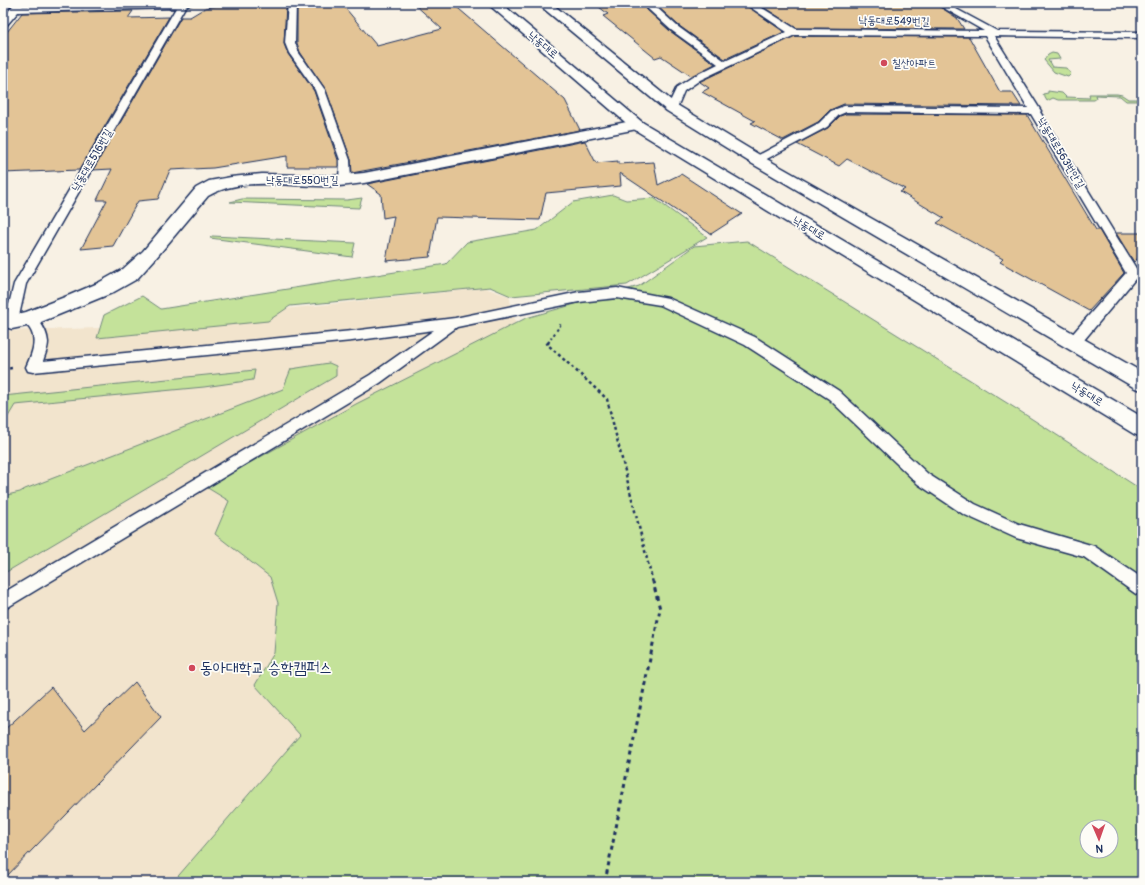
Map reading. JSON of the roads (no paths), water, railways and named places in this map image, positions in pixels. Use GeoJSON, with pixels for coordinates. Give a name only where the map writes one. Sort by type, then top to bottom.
{"type":"FeatureCollection","features":[{"type":"Feature","properties":{"kind":"street","name":"낙동대로"},"geometry":{"type":"LineString","coordinates":[[493,3],[655,117],[1142,428]]}},
{"type":"Feature","properties":{"kind":"street","name":"낙동대로"},"geometry":{"type":"LineString","coordinates":[[543,3],[655,117],[757,160],[1142,382]]}},
{"type":"Feature","properties":{"kind":"street","name":"낙동대로550번길"},"geometry":{"type":"LineString","coordinates":[[7,322],[30,319],[105,288],[130,274],[149,255],[202,192],[215,185],[262,179],[326,181],[364,178],[655,117]]}},
{"type":"Feature","properties":{"kind":"lane"},"geometry":{"type":"LineString","coordinates":[[292,3],[290,43],[294,53],[320,90],[345,160],[345,180]]}},
{"type":"Feature","properties":{"kind":"lane"},"geometry":{"type":"LineString","coordinates":[[748,3],[794,32]]}},
{"type":"Feature","properties":{"kind":"lane","name":"낙동대로563번안길"},"geometry":{"type":"LineString","coordinates":[[938,3],[992,34],[1036,111],[1137,274]]}},
{"type":"Feature","properties":{"kind":"lane"},"geometry":{"type":"LineString","coordinates":[[3,24],[17,6],[185,4]]}},
{"type":"Feature","properties":{"kind":"lane","name":"낙동대로516번길"},"geometry":{"type":"LineString","coordinates":[[7,322],[20,284],[185,4]]}},
{"type":"Feature","properties":{"kind":"lane"},"geometry":{"type":"LineString","coordinates":[[651,7],[674,28],[725,65]]}},
{"type":"Feature","properties":{"kind":"lane","name":"낙동대로549번길"},"geometry":{"type":"LineString","coordinates":[[655,117],[680,89],[697,78],[794,32],[1142,35]]}},
{"type":"Feature","properties":{"kind":"lane"},"geometry":{"type":"LineString","coordinates":[[757,160],[823,125],[835,113],[844,109],[1036,111]]}},
{"type":"Feature","properties":{"kind":"lane"},"geometry":{"type":"LineString","coordinates":[[1074,342],[1137,274]]}},
{"type":"Feature","properties":{"kind":"lane"},"geometry":{"type":"LineString","coordinates":[[30,319],[38,327],[41,349],[33,367],[352,336],[455,323],[579,297],[617,293],[663,301],[750,341],[834,395],[923,479],[969,509],[1016,531],[1088,551],[1142,588]]}},
{"type":"Feature","properties":{"kind":"lane"},"geometry":{"type":"LineString","coordinates":[[3,602],[375,379],[455,323]]}},
{"type":"Feature","properties":{"kind":"place","name":"칠산아파트"},"geometry":{"type":"Point","coordinates":[884,63]}},
{"type":"Feature","properties":{"kind":"place","name":"동아대학교 승학캠퍼스"},"geometry":{"type":"Point","coordinates":[192,668]}}]}
